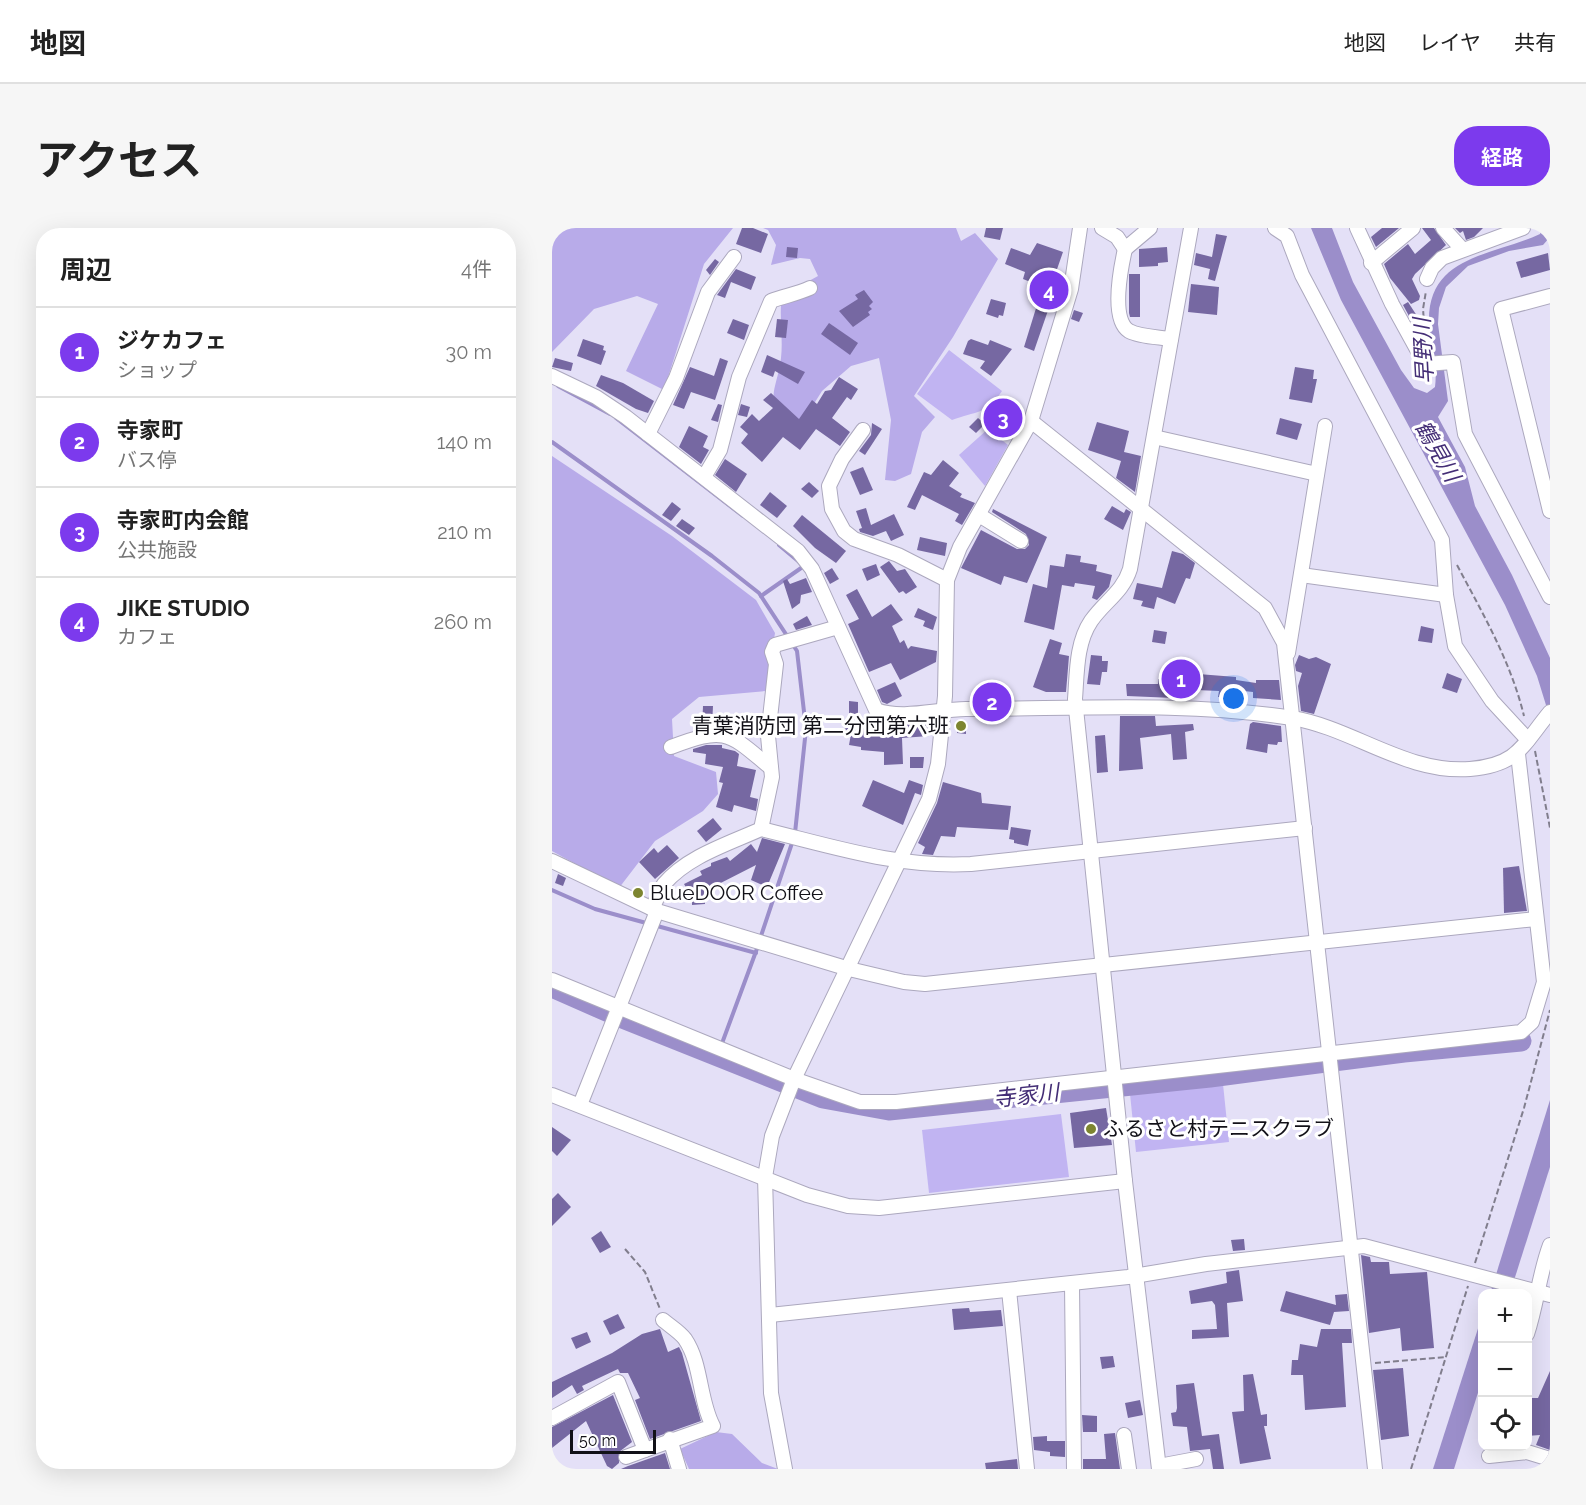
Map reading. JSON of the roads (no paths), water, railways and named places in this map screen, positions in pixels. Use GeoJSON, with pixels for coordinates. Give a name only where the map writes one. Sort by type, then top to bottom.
{"type":"FeatureCollection","features":[{"type":"Feature","properties":{"kind":"street"},"geometry":{"type":"LineString","coordinates":[[785,1469],[771,1393],[771,1315],[765,1177],[771,1136],[794,1079],[849,969],[934,783],[943,709],[947,580],[952,564],[1031,421],[1071,289],[1080,228]]}},
{"type":"Feature","properties":{"kind":"street"},"geometry":{"type":"LineString","coordinates":[[1102,228],[1117,237],[1125,249]]}},
{"type":"Feature","properties":{"kind":"street"},"geometry":{"type":"LineString","coordinates":[[1150,228],[1125,249],[1118,281],[1120,312],[1125,327],[1131,332],[1171,339]]}},
{"type":"Feature","properties":{"kind":"street"},"geometry":{"type":"LineString","coordinates":[[1191,228],[1142,509],[1126,580],[1091,621],[1082,641],[1075,709],[1125,1181],[1159,1467],[1196,1459]]}},
{"type":"Feature","properties":{"kind":"street"},"geometry":{"type":"LineString","coordinates":[[1275,228],[1287,236],[1302,275],[1442,540],[1446,595],[1455,646],[1461,658],[1492,701],[1529,733]]}},
{"type":"Feature","properties":{"kind":"street"},"geometry":{"type":"LineString","coordinates":[[1357,228],[1371,263],[1425,364],[1453,362],[1465,435],[1550,597]]}},
{"type":"Feature","properties":{"kind":"street"},"geometry":{"type":"LineString","coordinates":[[1371,263],[1413,228]]}},
{"type":"Feature","properties":{"kind":"street"},"geometry":{"type":"LineString","coordinates":[[1443,228],[1462,249]]}},
{"type":"Feature","properties":{"kind":"street"},"geometry":{"type":"LineString","coordinates":[[1427,279],[1432,268],[1442,258],[1523,228]]}},
{"type":"Feature","properties":{"kind":"street"},"geometry":{"type":"LineString","coordinates":[[648,434],[675,378],[708,292],[734,257]]}},
{"type":"Feature","properties":{"kind":"street"},"geometry":{"type":"LineString","coordinates":[[704,477],[722,443],[739,377],[771,301],[793,296],[810,288]]}},
{"type":"Feature","properties":{"kind":"street"},"geometry":{"type":"LineString","coordinates":[[1550,296],[1502,309],[1550,510]]}},
{"type":"Feature","properties":{"kind":"street"},"geometry":{"type":"LineString","coordinates":[[552,376],[596,397],[648,434],[798,551],[812,569],[876,710],[889,715],[943,709],[1199,709],[1293,718],[1328,727],[1433,767],[1470,769],[1509,760],[1518,754],[1529,733],[1550,712]]}},
{"type":"Feature","properties":{"kind":"street"},"geometry":{"type":"LineString","coordinates":[[1031,421],[1265,608],[1281,634],[1287,661],[1375,1469]]}},
{"type":"Feature","properties":{"kind":"street"},"geometry":{"type":"LineString","coordinates":[[1287,661],[1325,426]]}},
{"type":"Feature","properties":{"kind":"street"},"geometry":{"type":"LineString","coordinates":[[863,430],[842,459],[829,486],[832,509],[844,531],[854,539],[898,555],[947,580]]}},
{"type":"Feature","properties":{"kind":"street"},"geometry":{"type":"LineString","coordinates":[[1155,437],[1317,474]]}},
{"type":"Feature","properties":{"kind":"street"},"geometry":{"type":"LineString","coordinates":[[978,515],[1021,541]]}},
{"type":"Feature","properties":{"kind":"street"},"geometry":{"type":"LineString","coordinates":[[1301,575],[1446,595]]}},
{"type":"Feature","properties":{"kind":"street"},"geometry":{"type":"LineString","coordinates":[[761,829],[768,807],[771,768],[768,736],[776,664],[772,652],[775,645],[838,627]]}},
{"type":"Feature","properties":{"kind":"street"},"geometry":{"type":"LineString","coordinates":[[671,747],[698,737],[719,733],[735,738],[771,768]]}},
{"type":"Feature","properties":{"kind":"street"},"geometry":{"type":"LineString","coordinates":[[552,980],[794,1079],[860,1102],[897,1102],[1116,1083],[1330,1059],[1521,1032],[1532,1022],[1542,992],[1518,754]]}},
{"type":"Feature","properties":{"kind":"street"},"geometry":{"type":"LineString","coordinates":[[580,1105],[663,885],[681,869],[706,853],[761,829],[899,862],[932,866],[971,864],[1305,828]]}},
{"type":"Feature","properties":{"kind":"street"},"geometry":{"type":"LineString","coordinates":[[552,861],[654,910],[849,969],[904,982],[925,984],[1536,919]]}},
{"type":"Feature","properties":{"kind":"street"},"geometry":{"type":"LineString","coordinates":[[552,1110],[556,1096],[818,1198],[848,1206],[879,1208],[1125,1181]]}},
{"type":"Feature","properties":{"kind":"street"},"geometry":{"type":"LineString","coordinates":[[1532,1318],[1540,1293],[1540,1275],[1550,1245]]}},
{"type":"Feature","properties":{"kind":"street"},"geometry":{"type":"LineString","coordinates":[[771,1315],[1072,1284],[1206,1264],[1364,1246],[1540,1293]]}},
{"type":"Feature","properties":{"kind":"street"},"geometry":{"type":"LineString","coordinates":[[1072,1284],[1074,1469]]}},
{"type":"Feature","properties":{"kind":"street"},"geometry":{"type":"LineString","coordinates":[[1010,1290],[1027,1469]]}},
{"type":"Feature","properties":{"kind":"street"},"geometry":{"type":"LineString","coordinates":[[626,1456],[712,1426],[705,1412],[697,1371],[686,1340],[663,1320]]}},
{"type":"Feature","properties":{"kind":"street"},"geometry":{"type":"LineString","coordinates":[[552,1418],[618,1382],[645,1450]]}},
{"type":"Feature","properties":{"kind":"street"},"geometry":{"type":"LineString","coordinates":[[1124,1435],[1130,1469]]}},
{"type":"Feature","properties":{"kind":"street"},"geometry":{"type":"LineString","coordinates":[[670,1439],[679,1469]]}},
{"type":"Feature","properties":{"kind":"street"},"geometry":{"type":"LineString","coordinates":[[1488,1457],[1527,1452],[1550,1460]]}},
{"type":"Feature","properties":{"kind":"water","name":"鶴見川"},"geometry":{"type":"Polygon","coordinates":[[[1311,228],[1332,228],[1353,282],[1401,370],[1414,388],[1427,393],[1435,387],[1429,323],[1431,301],[1439,284],[1451,271],[1466,261],[1540,234],[1542,228],[1550,228],[1550,237],[1543,245],[1509,251],[1468,266],[1446,287],[1439,308],[1438,324],[1448,401],[1438,417],[1465,467],[1475,506],[1512,575],[1550,658],[1550,718],[1537,676],[1505,605],[1341,300],[1311,228]]]}},
{"type":"Feature","properties":{"kind":"water"},"geometry":{"type":"Polygon","coordinates":[[[1550,1100],[1550,1167],[1511,1289],[1492,1289],[1550,1100]]]}},
{"type":"Feature","properties":{"kind":"water"},"geometry":{"type":"Polygon","coordinates":[[[1478,1328],[1478,1393],[1454,1469],[1433,1469],[1478,1328]]]}},
{"type":"Feature","properties":{"kind":"waterway"},"geometry":{"type":"LineString","coordinates":[[558,386],[610,414]]}},
{"type":"Feature","properties":{"kind":"waterway"},"geometry":{"type":"LineString","coordinates":[[616,418],[743,516]]}},
{"type":"Feature","properties":{"kind":"waterway"},"geometry":{"type":"LineString","coordinates":[[552,442],[712,556],[759,593],[797,651],[806,729],[795,833]]}},
{"type":"Feature","properties":{"kind":"waterway"},"geometry":{"type":"LineString","coordinates":[[761,596],[804,566],[779,545]]}},
{"type":"Feature","properties":{"kind":"waterway"},"geometry":{"type":"LineString","coordinates":[[760,939],[793,840]]}},
{"type":"Feature","properties":{"kind":"waterway"},"geometry":{"type":"LineString","coordinates":[[552,890],[595,909],[756,953]]}},
{"type":"Feature","properties":{"kind":"waterway"},"geometry":{"type":"LineString","coordinates":[[721,1046],[758,946]]}},
{"type":"Feature","properties":{"kind":"waterway","name":"寺家川"},"geometry":{"type":"LineString","coordinates":[[552,987],[620,1017],[823,1098],[889,1110],[1210,1077],[1404,1052],[1521,1041]]}},
{"type":"Feature","properties":{"kind":"place","name":"JIKE STUDIO"},"geometry":{"type":"Point","coordinates":[1049,290]}},
{"type":"Feature","properties":{"kind":"place","name":"寺家町内会館"},"geometry":{"type":"Point","coordinates":[1003,418]}},
{"type":"Feature","properties":{"kind":"place","name":"ジケカフェ"},"geometry":{"type":"Point","coordinates":[1181,679]}},
{"type":"Feature","properties":{"kind":"place","name":"寺家町"},"geometry":{"type":"Point","coordinates":[992,702]}},
{"type":"Feature","properties":{"kind":"place","name":"青葉消防団 第二分団第六班"},"geometry":{"type":"Point","coordinates":[961,726]}},
{"type":"Feature","properties":{"kind":"place","name":"BlueDOOR Coffee"},"geometry":{"type":"Point","coordinates":[638,893]}},
{"type":"Feature","properties":{"kind":"place","name":"ふるさと村テニスクラブ"},"geometry":{"type":"Point","coordinates":[1091,1129]}},
{"type":"Feature","properties":{"kind":"water label","name":"早野川"},"geometry":{"type":"Point","coordinates":[1423,351]}}]}
